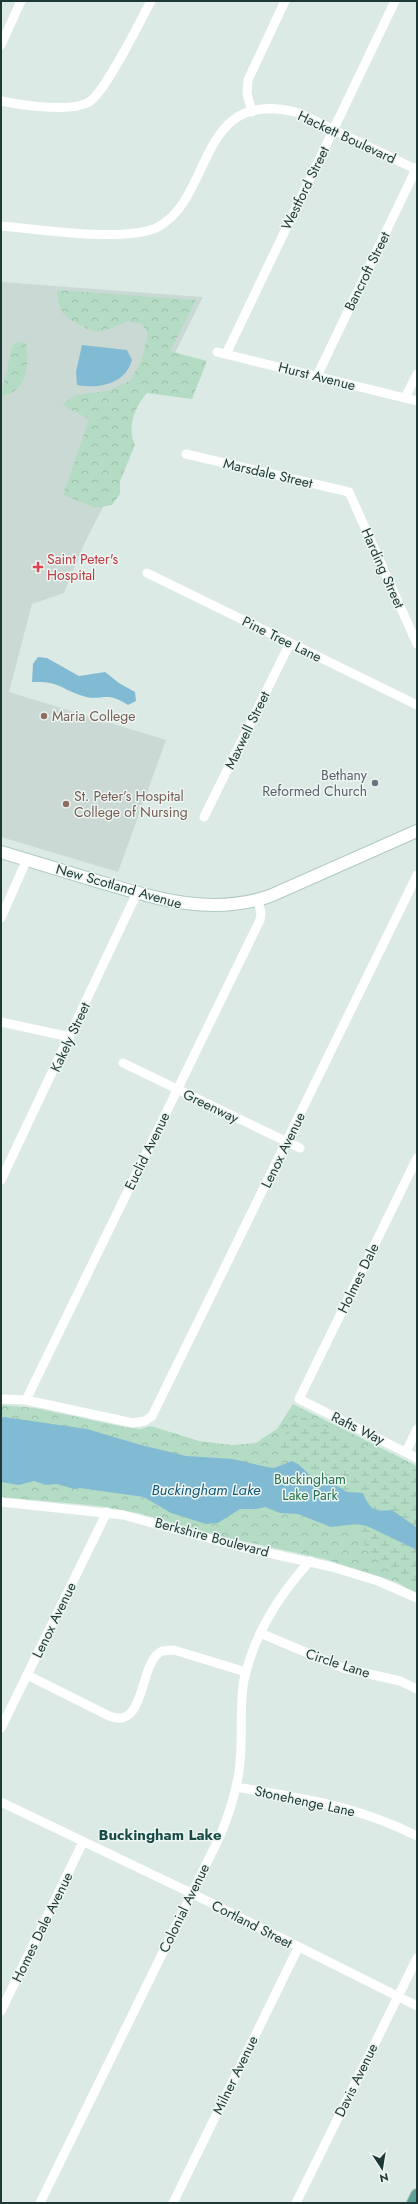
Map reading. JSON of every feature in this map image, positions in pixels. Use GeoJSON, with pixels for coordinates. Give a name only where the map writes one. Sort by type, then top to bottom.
{"type":"FeatureCollection","features":[{"type":"Feature","properties":{"kind":"main road"},"geometry":{"type":"LineString","coordinates":[[413,2203],[417,2195]]}},
{"type":"Feature","properties":{"kind":"street"},"geometry":{"type":"LineString","coordinates":[[1,45],[21,1]]}},
{"type":"Feature","properties":{"kind":"street"},"geometry":{"type":"LineString","coordinates":[[1,101],[68,107],[81,106],[89,102],[101,90],[151,1]]}},
{"type":"Feature","properties":{"kind":"street"},"geometry":{"type":"LineString","coordinates":[[252,112],[247,94],[248,80],[285,1]]}},
{"type":"Feature","properties":{"kind":"street","name":"Westford Street"},"geometry":{"type":"LineString","coordinates":[[222,353],[333,130],[395,1]]}},
{"type":"Feature","properties":{"kind":"street","name":"Hackett Boulevard"},"geometry":{"type":"LineString","coordinates":[[1,226],[126,235],[152,230],[163,224],[178,210],[218,136],[230,124],[252,112],[272,109],[292,111],[417,169]]}},
{"type":"Feature","properties":{"kind":"street","name":"Bancroft Street"},"geometry":{"type":"LineString","coordinates":[[317,376],[417,169]]}},
{"type":"Feature","properties":{"kind":"street","name":"Hurst Avenue"},"geometry":{"type":"LineString","coordinates":[[222,353],[417,401]]}},
{"type":"Feature","properties":{"kind":"street"},"geometry":{"type":"LineString","coordinates":[[405,398],[417,374]]}},
{"type":"Feature","properties":{"kind":"street","name":"Marsdale Street"},"geometry":{"type":"LineString","coordinates":[[186,454],[350,492]]}},
{"type":"Feature","properties":{"kind":"street","name":"Harding Street"},"geometry":{"type":"LineString","coordinates":[[350,492],[417,644]]}},
{"type":"Feature","properties":{"kind":"street","name":"Pine Tree Lane"},"geometry":{"type":"LineString","coordinates":[[147,573],[417,705]]}},
{"type":"Feature","properties":{"kind":"street","name":"Maxwell Street"},"geometry":{"type":"LineString","coordinates":[[204,817],[290,642]]}},
{"type":"Feature","properties":{"kind":"street","name":"New Scotland Avenue"},"geometry":{"type":"LineString","coordinates":[[1,852],[169,902],[199,906],[223,906],[258,900],[417,831]]}},
{"type":"Feature","properties":{"kind":"street"},"geometry":{"type":"LineString","coordinates":[[1,918],[27,859]]}},
{"type":"Feature","properties":{"kind":"street","name":"Lenox Avenue"},"geometry":{"type":"LineString","coordinates":[[26,1400],[138,1423],[145,1421],[155,1412],[417,876]]}},
{"type":"Feature","properties":{"kind":"street","name":"Kakely Street"},"geometry":{"type":"LineString","coordinates":[[1,1180],[5,1160],[70,1037],[137,893]]}},
{"type":"Feature","properties":{"kind":"street","name":"Euclid Avenue"},"geometry":{"type":"LineString","coordinates":[[26,1400],[260,920],[261,913],[258,900]]}},
{"type":"Feature","properties":{"kind":"street"},"geometry":{"type":"LineString","coordinates":[[1,1022],[70,1037]]}},
{"type":"Feature","properties":{"kind":"street","name":"Greenway"},"geometry":{"type":"LineString","coordinates":[[123,1063],[300,1148]]}},
{"type":"Feature","properties":{"kind":"street","name":"Holmes Dale"},"geometry":{"type":"LineString","coordinates":[[298,1399],[417,1158]]}},
{"type":"Feature","properties":{"kind":"street"},"geometry":{"type":"LineString","coordinates":[[1,1399],[26,1400]]}},
{"type":"Feature","properties":{"kind":"street","name":"Rafts Way"},"geometry":{"type":"LineString","coordinates":[[298,1399],[417,1458]]}},
{"type":"Feature","properties":{"kind":"street"},"geometry":{"type":"LineString","coordinates":[[406,1452],[417,1429]]}},
{"type":"Feature","properties":{"kind":"street","name":"Berkshire Boulevard"},"geometry":{"type":"LineString","coordinates":[[1,1502],[107,1512],[147,1520],[241,1547],[310,1561],[378,1580],[417,1598]]}},
{"type":"Feature","properties":{"kind":"street","name":"Lenox Avenue"},"geometry":{"type":"LineString","coordinates":[[1,1728],[107,1512]]}},
{"type":"Feature","properties":{"kind":"street","name":"Colonial Avenue"},"geometry":{"type":"LineString","coordinates":[[40,2203],[220,1836],[236,1787],[240,1762],[243,1692],[246,1672],[260,1633],[278,1600],[310,1561]]}},
{"type":"Feature","properties":{"kind":"street","name":"Circle Lane"},"geometry":{"type":"LineString","coordinates":[[260,1633],[343,1668],[400,1682],[417,1689]]}},
{"type":"Feature","properties":{"kind":"street"},"geometry":{"type":"LineString","coordinates":[[27,1674],[110,1716],[119,1718],[128,1715],[135,1708],[151,1661],[162,1651],[174,1650],[246,1672]]}},
{"type":"Feature","properties":{"kind":"street","name":"Stonehenge Lane"},"geometry":{"type":"LineString","coordinates":[[236,1787],[341,1806],[387,1822],[417,1836]]}},
{"type":"Feature","properties":{"kind":"street","name":"Cortland Street"},"geometry":{"type":"LineString","coordinates":[[1,1802],[191,1893],[298,1948],[417,2006]]}},
{"type":"Feature","properties":{"kind":"street","name":"Homes Dale Avenue"},"geometry":{"type":"LineString","coordinates":[[1,2011],[83,1842]]}},
{"type":"Feature","properties":{"kind":"street","name":"Milner Avenue"},"geometry":{"type":"LineString","coordinates":[[173,2203],[298,1948]]}},
{"type":"Feature","properties":{"kind":"street","name":"Davis Avenue"},"geometry":{"type":"LineString","coordinates":[[296,2203],[417,1958]]}},
{"type":"Feature","properties":{"kind":"shaded area"},"geometry":{"type":"Polygon","coordinates":[[[1,282],[203,297],[156,391],[133,386],[112,490],[86,540],[64,593],[32,604],[9,692],[166,740],[118,872],[1,837],[1,282]]]}},
{"type":"Feature","properties":{"kind":"green space"},"geometry":{"type":"Polygon","coordinates":[[[57,290],[196,300],[170,351],[207,361],[192,399],[147,393],[142,399],[133,418],[132,431],[135,445],[120,481],[120,494],[112,505],[96,508],[63,495],[89,419],[62,405],[75,395],[107,391],[130,381],[141,361],[148,334],[142,324],[128,321],[113,328],[97,332],[88,329],[74,322],[63,314],[58,300],[57,290]]]}},
{"type":"Feature","properties":{"kind":"green space"},"geometry":{"type":"Polygon","coordinates":[[[19,342],[26,343],[27,368],[25,376],[17,389],[1,396],[12,346],[19,342]]]}},
{"type":"Feature","properties":{"kind":"green space","name":"Buckingham Lake Park"},"geometry":{"type":"Polygon","coordinates":[[[293,1404],[417,1466],[417,1593],[396,1582],[324,1559],[215,1535],[138,1513],[99,1506],[1,1497],[1,1405],[35,1408],[125,1427],[141,1429],[151,1426],[199,1441],[232,1445],[256,1443],[277,1429],[293,1404]]]}},
{"type":"Feature","properties":{"kind":"green space"},"geometry":{"type":"Polygon","coordinates":[[[299,1415],[417,1473],[417,1586],[385,1568],[353,1530],[346,1512],[325,1488],[276,1446],[299,1415]]]}},
{"type":"Feature","properties":{"kind":"water"},"geometry":{"type":"Polygon","coordinates":[[[82,345],[127,350],[132,360],[129,368],[118,380],[110,383],[94,386],[77,385],[76,372],[82,345]]]}},
{"type":"Feature","properties":{"kind":"water"},"geometry":{"type":"Polygon","coordinates":[[[38,657],[47,658],[79,676],[105,672],[119,683],[135,692],[136,701],[128,705],[114,698],[95,698],[83,696],[55,684],[32,682],[33,664],[38,657]]]}},
{"type":"Feature","properties":{"kind":"water","name":"Buckingham Lake"},"geometry":{"type":"Polygon","coordinates":[[[4,1417],[87,1429],[141,1445],[186,1456],[233,1459],[274,1468],[292,1461],[298,1464],[312,1477],[331,1482],[347,1492],[363,1493],[373,1509],[381,1511],[392,1510],[416,1527],[417,1550],[367,1526],[356,1524],[331,1527],[298,1514],[280,1513],[265,1507],[257,1509],[240,1509],[218,1523],[206,1524],[171,1513],[144,1497],[80,1488],[74,1489],[57,1484],[46,1485],[34,1481],[19,1485],[1,1482],[1,1418],[4,1417]]]}},
{"type":"Feature","properties":{"kind":"place","name":"Saint Peter's Hospital"},"geometry":{"type":"Point","coordinates":[38,567]}},
{"type":"Feature","properties":{"kind":"place","name":"Maria College"},"geometry":{"type":"Point","coordinates":[44,716]}},
{"type":"Feature","properties":{"kind":"place","name":"Bethany Reformed Church"},"geometry":{"type":"Point","coordinates":[375,783]}},
{"type":"Feature","properties":{"kind":"place","name":"St. Peter’s Hospital College of Nursing"},"geometry":{"type":"Point","coordinates":[66,804]}},
{"type":"Feature","properties":{"kind":"district","name":"Buckingham Lake"},"geometry":{"type":"Point","coordinates":[160,1835]}}]}
